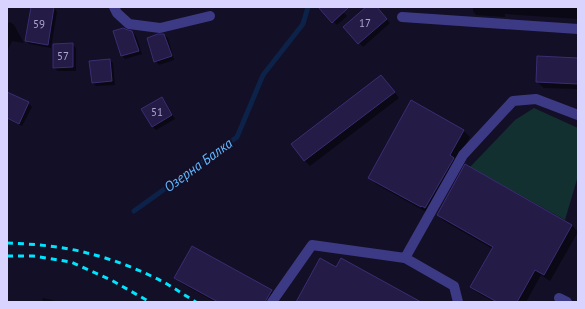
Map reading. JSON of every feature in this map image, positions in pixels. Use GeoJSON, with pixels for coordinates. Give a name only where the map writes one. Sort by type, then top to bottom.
{"type":"FeatureCollection","features":[{"type":"Feature","properties":{"kind":"street"},"geometry":{"type":"LineString","coordinates":[[114,7],[117,13],[129,24],[160,28],[210,16]]}},
{"type":"Feature","properties":{"kind":"street"},"geometry":{"type":"LineString","coordinates":[[402,17],[578,29]]}},
{"type":"Feature","properties":{"kind":"street"},"geometry":{"type":"LineString","coordinates":[[405,258],[463,155],[513,101],[536,99],[578,115]]}},
{"type":"Feature","properties":{"kind":"street"},"geometry":{"type":"LineString","coordinates":[[272,302],[312,245],[405,258],[454,286],[458,302]]}},
{"type":"Feature","properties":{"kind":"green space"},"geometry":{"type":"Polygon","coordinates":[[[534,108],[578,128],[578,176],[565,220],[470,167],[515,120],[534,108]]]}},
{"type":"Feature","properties":{"kind":"building"},"geometry":{"type":"Polygon","coordinates":[[[31,7],[54,7],[48,45],[25,41],[31,7]]]}},
{"type":"Feature","properties":{"kind":"building"},"geometry":{"type":"Polygon","coordinates":[[[318,7],[349,7],[332,23],[318,7]]]}},
{"type":"Feature","properties":{"kind":"building"},"geometry":{"type":"Polygon","coordinates":[[[366,7],[377,7],[387,19],[358,44],[343,27],[366,7]]]}},
{"type":"Feature","properties":{"kind":"building"},"geometry":{"type":"Polygon","coordinates":[[[123,28],[132,31],[139,51],[121,56],[113,31],[123,28]]]}},
{"type":"Feature","properties":{"kind":"building"},"geometry":{"type":"Polygon","coordinates":[[[158,34],[164,34],[172,56],[154,62],[147,38],[158,34]]]}},
{"type":"Feature","properties":{"kind":"building"},"geometry":{"type":"Polygon","coordinates":[[[73,43],[73,67],[53,68],[53,44],[73,43]]]}},
{"type":"Feature","properties":{"kind":"building"},"geometry":{"type":"Polygon","coordinates":[[[537,56],[578,58],[578,84],[536,82],[537,56]]]}},
{"type":"Feature","properties":{"kind":"building"},"geometry":{"type":"Polygon","coordinates":[[[110,59],[112,81],[92,83],[89,61],[110,59]]]}},
{"type":"Feature","properties":{"kind":"building"},"geometry":{"type":"Polygon","coordinates":[[[381,75],[395,92],[304,161],[291,144],[381,75]]]}},
{"type":"Feature","properties":{"kind":"building"},"geometry":{"type":"Polygon","coordinates":[[[7,92],[29,102],[19,124],[7,118],[7,92]]]}},
{"type":"Feature","properties":{"kind":"building"},"geometry":{"type":"Polygon","coordinates":[[[162,97],[172,115],[152,127],[141,109],[162,97]]]}},
{"type":"Feature","properties":{"kind":"building"},"geometry":{"type":"Polygon","coordinates":[[[411,100],[464,130],[450,155],[454,158],[425,208],[368,178],[411,100]]]}},
{"type":"Feature","properties":{"kind":"building"},"geometry":{"type":"Polygon","coordinates":[[[465,164],[572,225],[544,275],[535,270],[517,302],[497,302],[470,287],[493,247],[437,215],[465,164]]]}},
{"type":"Feature","properties":{"kind":"building"},"geometry":{"type":"Polygon","coordinates":[[[192,246],[272,290],[265,302],[218,302],[174,278],[192,246]]]}},
{"type":"Feature","properties":{"kind":"building"},"geometry":{"type":"Polygon","coordinates":[[[320,258],[336,267],[341,258],[421,302],[296,302],[320,258]]]}},
{"type":"Feature","properties":{"kind":"waterway","name":"Озерна Балка"},"geometry":{"type":"LineString","coordinates":[[134,211],[237,137],[263,75],[303,24],[308,7]]}},
{"type":"Feature","properties":{"kind":"railway"},"geometry":{"type":"LineString","coordinates":[[7,243],[57,247],[107,259],[158,279],[196,302]]}},
{"type":"Feature","properties":{"kind":"railway"},"geometry":{"type":"LineString","coordinates":[[7,256],[33,256],[71,262],[111,280],[150,302]]}}]}
